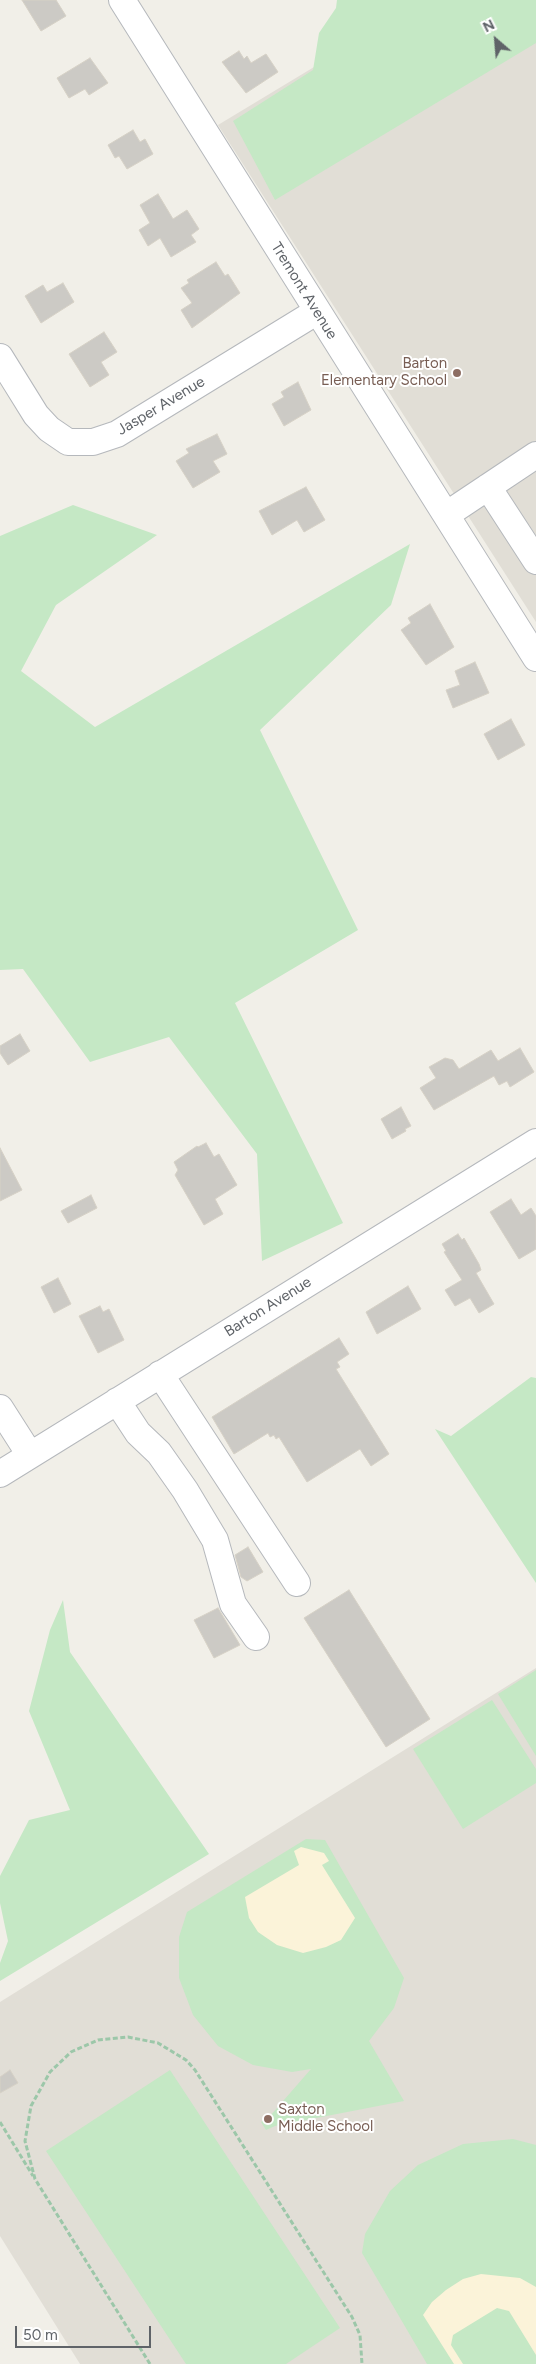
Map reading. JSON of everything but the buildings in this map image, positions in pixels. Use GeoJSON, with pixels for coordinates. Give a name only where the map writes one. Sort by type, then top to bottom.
{"type":"FeatureCollection","features":[{"type":"Feature","properties":{"kind":"street","name":"Tremont Avenue"},"geometry":{"type":"LineString","coordinates":[[122,0],[316,312],[536,658]]}},
{"type":"Feature","properties":{"kind":"street","name":"Jasper Avenue"},"geometry":{"type":"LineString","coordinates":[[0,357],[36,415],[50,430],[68,442],[93,442],[117,434],[316,312]]}},
{"type":"Feature","properties":{"kind":"street"},"geometry":{"type":"LineString","coordinates":[[446,515],[536,455]]}},
{"type":"Feature","properties":{"kind":"street"},"geometry":{"type":"LineString","coordinates":[[488,487],[536,561]]}},
{"type":"Feature","properties":{"kind":"street","name":"Barton Avenue"},"geometry":{"type":"LineString","coordinates":[[0,1474],[536,1142]]}},
{"type":"Feature","properties":{"kind":"street"},"geometry":{"type":"LineString","coordinates":[[160,1374],[298,1583]]}},
{"type":"Feature","properties":{"kind":"street"},"geometry":{"type":"LineString","coordinates":[[117,1401],[138,1433],[159,1453],[185,1490],[215,1540],[233,1604],[256,1637]]}},
{"type":"Feature","properties":{"kind":"street"},"geometry":{"type":"LineString","coordinates":[[0,1408],[30,1455]]}},
{"type":"Feature","properties":{"kind":"path"},"geometry":{"type":"LineString","coordinates":[[35,2179],[25,2141],[31,2106],[50,2072],[71,2052],[98,2040],[128,2037],[158,2043],[186,2060],[206,2087],[352,2317],[360,2335],[362,2364]]}},
{"type":"Feature","properties":{"kind":"path"},"geometry":{"type":"LineString","coordinates":[[0,2122],[150,2364]]}},
{"type":"Feature","properties":{"kind":"shaded area","name":"Barton Elementary School"},"geometry":{"type":"Polygon","coordinates":[[[425,0],[536,0],[536,622],[218,125],[425,0]]]}},
{"type":"Feature","properties":{"kind":"shaded area","name":"Saxton Middle School"},"geometry":{"type":"Polygon","coordinates":[[[536,1668],[536,2364],[80,2364],[0,2236],[0,2002],[536,1668]]]}},
{"type":"Feature","properties":{"kind":"green space"},"geometry":{"type":"Polygon","coordinates":[[[337,0],[536,0],[536,43],[275,200],[233,121],[313,70],[319,33],[336,8],[337,0]]]}},
{"type":"Feature","properties":{"kind":"green space"},"geometry":{"type":"Polygon","coordinates":[[[73,505],[157,535],[56,605],[21,671],[95,727],[410,544],[391,605],[260,730],[358,930],[235,1003],[343,1223],[262,1261],[257,1154],[169,1037],[90,1062],[23,969],[0,970],[0,536],[73,505]]]}},
{"type":"Feature","properties":{"kind":"green space"},"geometry":{"type":"Polygon","coordinates":[[[531,1377],[536,1378],[536,1583],[435,1429],[451,1436],[531,1377]]]}},
{"type":"Feature","properties":{"kind":"green space"},"geometry":{"type":"Polygon","coordinates":[[[63,1600],[70,1652],[209,1854],[0,1981],[0,1963],[8,1941],[0,1903],[0,1876],[29,1820],[70,1810],[29,1711],[50,1630],[63,1600]]]}},
{"type":"Feature","properties":{"kind":"green space"},"geometry":{"type":"Polygon","coordinates":[[[536,1670],[536,1756],[498,1694],[536,1670]]]}},
{"type":"Feature","properties":{"kind":"green space"},"geometry":{"type":"Polygon","coordinates":[[[492,1700],[536,1769],[536,1783],[463,1829],[413,1749],[492,1700]]]}},
{"type":"Feature","properties":{"kind":"green space"},"geometry":{"type":"Polygon","coordinates":[[[306,1839],[325,1840],[404,1978],[394,2008],[369,2041],[404,2101],[275,2126],[266,2130],[261,2122],[270,2116],[311,2069],[292,2072],[253,2065],[218,2046],[193,2015],[179,1978],[179,1937],[187,1912],[306,1839]]]}},
{"type":"Feature","properties":{"kind":"green space"},"geometry":{"type":"Polygon","coordinates":[[[170,2070],[340,2328],[286,2364],[186,2364],[46,2151],[170,2070]]]}},
{"type":"Feature","properties":{"kind":"green space"},"geometry":{"type":"Polygon","coordinates":[[[513,2139],[536,2145],[536,2364],[427,2364],[362,2253],[365,2234],[390,2191],[418,2165],[463,2144],[513,2139]]]}},
{"type":"Feature","properties":{"kind":"sand"},"geometry":{"type":"Polygon","coordinates":[[[301,1847],[324,1853],[329,1861],[322,1865],[355,1918],[341,1940],[326,1947],[303,1953],[277,1945],[258,1932],[249,1918],[245,1897],[299,1865],[294,1851],[301,1847]]]}},
{"type":"Feature","properties":{"kind":"sand"},"geometry":{"type":"Polygon","coordinates":[[[481,2274],[520,2278],[536,2287],[536,2355],[509,2311],[497,2308],[453,2335],[451,2345],[463,2364],[454,2364],[423,2315],[432,2302],[446,2290],[463,2279],[481,2274]]]}},
{"type":"Feature","properties":{"kind":"place","name":"Barton Elementary School"},"geometry":{"type":"Point","coordinates":[457,373]}},
{"type":"Feature","properties":{"kind":"place","name":"Saxton Middle School"},"geometry":{"type":"Point","coordinates":[268,2119]}}]}
